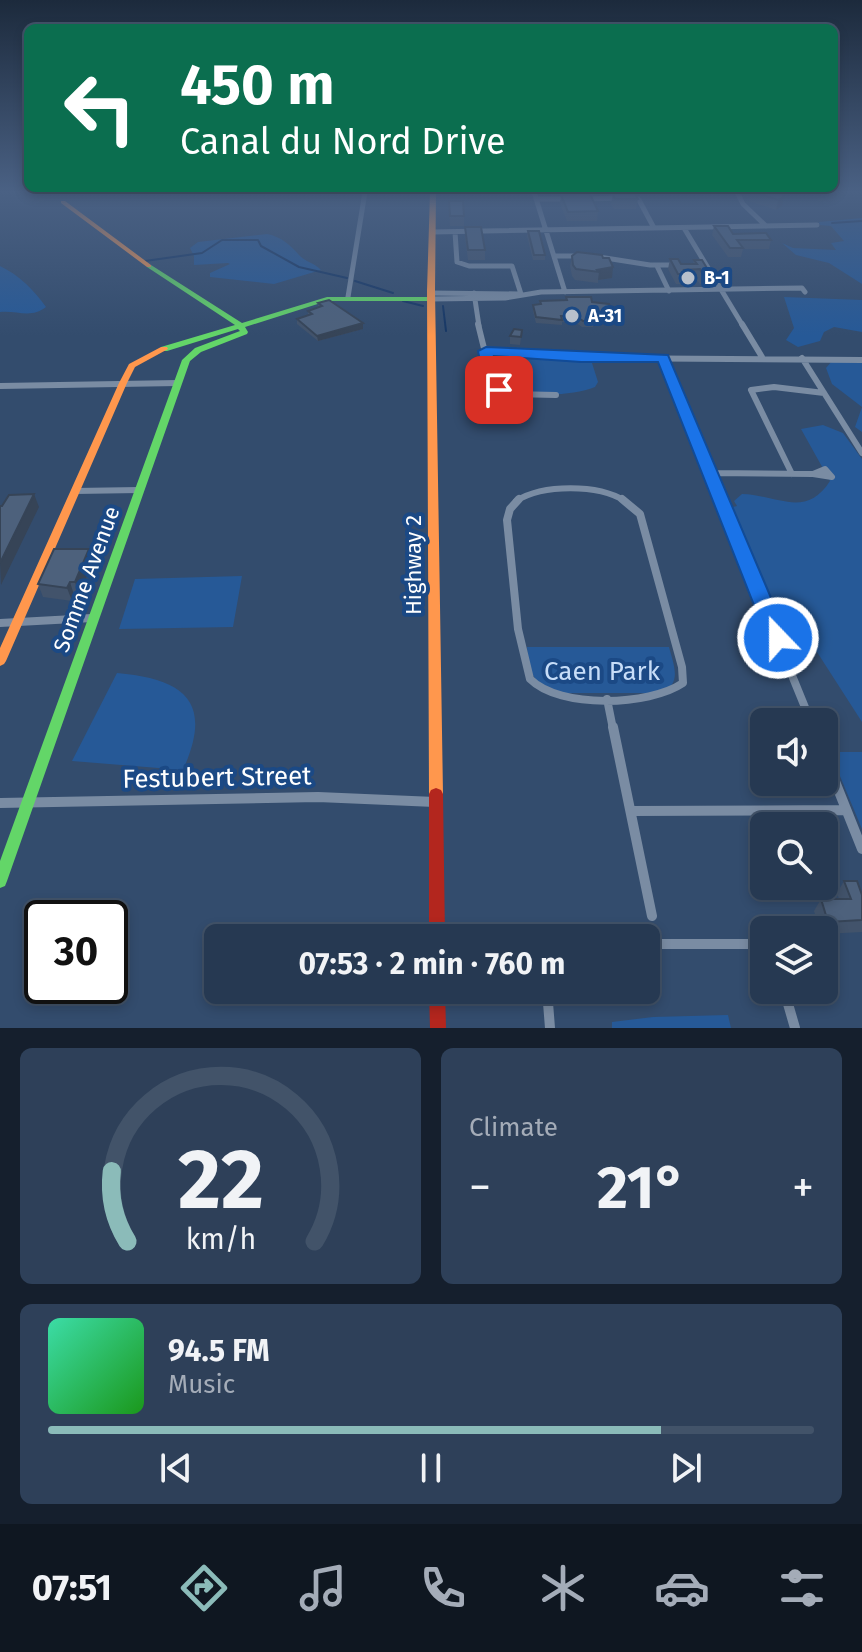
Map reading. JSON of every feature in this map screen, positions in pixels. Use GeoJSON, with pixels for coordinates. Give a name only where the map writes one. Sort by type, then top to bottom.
{"type":"FeatureCollection","features":[{"type":"Feature","properties":{"kind":"street"},"geometry":{"type":"LineString","coordinates":[[112,240],[240,325]]}},
{"type":"Feature","properties":{"kind":"street"},"geometry":{"type":"LineString","coordinates":[[348,297],[357,240]]}},
{"type":"Feature","properties":{"kind":"street","name":"Highway 2"},"geometry":{"type":"LineString","coordinates":[[432,240],[437,924]]}},
{"type":"Feature","properties":{"kind":"street"},"geometry":{"type":"LineString","coordinates":[[456,240],[457,262],[469,266],[512,266],[521,294]]}},
{"type":"Feature","properties":{"kind":"street"},"geometry":{"type":"LineString","coordinates":[[549,240],[565,292]]}},
{"type":"Feature","properties":{"kind":"street"},"geometry":{"type":"LineString","coordinates":[[691,240],[762,357]]}},
{"type":"Feature","properties":{"kind":"street"},"geometry":{"type":"LineString","coordinates":[[554,256],[607,257],[657,266],[681,265]]}},
{"type":"Feature","properties":{"kind":"street"},"geometry":{"type":"LineString","coordinates":[[698,265],[706,265]]}},
{"type":"Feature","properties":{"kind":"street"},"geometry":{"type":"LineString","coordinates":[[657,266],[669,291]]}},
{"type":"Feature","properties":{"kind":"street"},"geometry":{"type":"LineString","coordinates":[[0,661],[123,383],[132,366],[146,356],[314,302],[348,297],[505,298],[565,292],[802,288],[805,292]]}},
{"type":"Feature","properties":{"kind":"street"},"geometry":{"type":"LineString","coordinates":[[475,296],[495,388],[511,394],[556,395]]}},
{"type":"Feature","properties":{"kind":"street","name":"Somme Avenue"},"geometry":{"type":"LineString","coordinates":[[0,881],[186,360],[193,353],[243,334],[244,328],[240,325]]}},
{"type":"Feature","properties":{"kind":"street"},"geometry":{"type":"LineString","coordinates":[[486,351],[581,358],[862,360]]}},
{"type":"Feature","properties":{"kind":"street"},"geometry":{"type":"LineString","coordinates":[[663,358],[805,708]]}},
{"type":"Feature","properties":{"kind":"street"},"geometry":{"type":"LineString","coordinates":[[802,358],[862,453]]}},
{"type":"Feature","properties":{"kind":"street"},"geometry":{"type":"LineString","coordinates":[[0,386],[178,383]]}},
{"type":"Feature","properties":{"kind":"street"},"geometry":{"type":"LineString","coordinates":[[792,474],[752,388],[772,386],[795,392],[824,393]]}},
{"type":"Feature","properties":{"kind":"street"},"geometry":{"type":"LineString","coordinates":[[831,424],[843,424]]}},
{"type":"Feature","properties":{"kind":"street"},"geometry":{"type":"LineString","coordinates":[[711,473],[813,474]]}},
{"type":"Feature","properties":{"kind":"street"},"geometry":{"type":"LineString","coordinates":[[75,491],[139,490]]}},
{"type":"Feature","properties":{"kind":"street"},"geometry":{"type":"LineString","coordinates":[[535,492],[598,492],[618,495],[632,502],[640,514],[676,641],[683,683],[672,692],[659,696],[607,699],[555,694],[531,681],[525,670],[507,520],[508,510],[519,496],[535,492]]}},
{"type":"Feature","properties":{"kind":"street"},"geometry":{"type":"LineString","coordinates":[[0,623],[92,618]]}},
{"type":"Feature","properties":{"kind":"street"},"geometry":{"type":"LineString","coordinates":[[607,699],[652,916]]}},
{"type":"Feature","properties":{"kind":"street"},"geometry":{"type":"LineString","coordinates":[[838,790],[862,849]]}},
{"type":"Feature","properties":{"kind":"street","name":"Festubert Street"},"geometry":{"type":"LineString","coordinates":[[0,803],[307,797],[435,802]]}},
{"type":"Feature","properties":{"kind":"street"},"geometry":{"type":"LineString","coordinates":[[631,811],[846,810]]}},
{"type":"Feature","properties":{"kind":"street"},"geometry":{"type":"LineString","coordinates":[[660,944],[750,944]]}},
{"type":"Feature","properties":{"kind":"street"},"geometry":{"type":"LineString","coordinates":[[437,1004],[438,1028]]}},
{"type":"Feature","properties":{"kind":"street"},"geometry":{"type":"LineString","coordinates":[[548,1004],[550,1028]]}},
{"type":"Feature","properties":{"kind":"street"},"geometry":{"type":"LineString","coordinates":[[788,1004],[795,1028]]}},
{"type":"Feature","properties":{"kind":"green space"},"geometry":{"type":"Polygon","coordinates":[[[282,240],[321,270],[274,284],[210,277],[210,273],[230,264],[194,265],[190,248],[198,242],[282,240]]]}},
{"type":"Feature","properties":{"kind":"green space"},"geometry":{"type":"Polygon","coordinates":[[[862,240],[862,284],[829,263],[796,255],[782,243],[793,248],[836,250],[831,243],[862,240]]]}},
{"type":"Feature","properties":{"kind":"green space"},"geometry":{"type":"Polygon","coordinates":[[[0,266],[26,284],[46,307],[29,313],[0,312],[0,266]]]}},
{"type":"Feature","properties":{"kind":"green space"},"geometry":{"type":"Polygon","coordinates":[[[784,297],[862,300],[862,332],[834,327],[824,332],[820,341],[798,347],[786,340],[794,328],[784,297]]]}},
{"type":"Feature","properties":{"kind":"green space"},"geometry":{"type":"Polygon","coordinates":[[[497,354],[587,360],[592,363],[598,382],[595,387],[572,393],[531,393],[506,388],[496,383],[491,358],[497,354]]]}},
{"type":"Feature","properties":{"kind":"green space"},"geometry":{"type":"Polygon","coordinates":[[[832,361],[862,362],[862,407],[832,384],[826,368],[832,361]]]}},
{"type":"Feature","properties":{"kind":"green space"},"geometry":{"type":"Polygon","coordinates":[[[862,407],[862,432],[855,427],[862,407]]]}},
{"type":"Feature","properties":{"kind":"green space"},"geometry":{"type":"Polygon","coordinates":[[[823,425],[843,433],[862,459],[862,722],[817,652],[792,645],[733,507],[737,506],[734,501],[742,494],[801,502],[821,493],[830,481],[801,429],[823,425]]]}},
{"type":"Feature","properties":{"kind":"green space"},"geometry":{"type":"Polygon","coordinates":[[[242,576],[233,627],[119,629],[135,579],[242,576]]]}},
{"type":"Feature","properties":{"kind":"green space","name":"Caen Park"},"geometry":{"type":"Polygon","coordinates":[[[527,647],[669,647],[674,680],[667,690],[659,693],[557,693],[542,686],[533,676],[527,647]]]}},
{"type":"Feature","properties":{"kind":"green space"},"geometry":{"type":"Polygon","coordinates":[[[117,673],[160,681],[176,688],[187,698],[195,727],[183,770],[72,761],[117,673]]]}},
{"type":"Feature","properties":{"kind":"green space"},"geometry":{"type":"Polygon","coordinates":[[[838,752],[862,752],[862,829],[838,771],[838,752]]]}},
{"type":"Feature","properties":{"kind":"green space"},"geometry":{"type":"Polygon","coordinates":[[[728,1015],[731,1028],[612,1028],[612,1022],[653,1017],[728,1015]]]}},
{"type":"Feature","properties":{"kind":"building"},"geometry":{"type":"Polygon","coordinates":[[[467,240],[483,240],[485,250],[468,250],[467,240]]]}},
{"type":"Feature","properties":{"kind":"building"},"geometry":{"type":"Polygon","coordinates":[[[530,240],[541,240],[545,255],[534,255],[530,240]]]}},
{"type":"Feature","properties":{"kind":"building"},"geometry":{"type":"Polygon","coordinates":[[[724,240],[771,240],[737,240],[743,248],[730,248],[724,240]]]}},
{"type":"Feature","properties":{"kind":"building"},"geometry":{"type":"Polygon","coordinates":[[[577,252],[602,255],[609,258],[613,267],[597,270],[599,272],[576,269],[572,256],[577,252]]]}},
{"type":"Feature","properties":{"kind":"building"},"geometry":{"type":"Polygon","coordinates":[[[670,259],[678,259],[681,264],[697,264],[694,260],[702,260],[710,273],[702,273],[700,269],[684,270],[686,274],[678,274],[670,259]]]}},
{"type":"Feature","properties":{"kind":"building","name":"A-31"},"geometry":{"type":"Polygon","coordinates":[[[566,297],[591,297],[592,302],[609,304],[614,316],[592,316],[593,321],[583,321],[576,316],[561,316],[562,320],[536,317],[533,305],[541,304],[540,301],[567,300],[566,297]]]}},
{"type":"Feature","properties":{"kind":"building"},"geometry":{"type":"Polygon","coordinates":[[[329,300],[363,323],[317,336],[297,319],[312,314],[308,311],[322,306],[318,303],[329,300]]]}},
{"type":"Feature","properties":{"kind":"building"},"geometry":{"type":"Polygon","coordinates":[[[514,329],[522,330],[521,337],[510,336],[514,329]]]}},
{"type":"Feature","properties":{"kind":"building"},"geometry":{"type":"Polygon","coordinates":[[[34,494],[0,563],[0,506],[9,495],[34,494]]]}},
{"type":"Feature","properties":{"kind":"building"},"geometry":{"type":"Polygon","coordinates":[[[54,549],[89,549],[75,582],[70,582],[67,588],[38,584],[54,549]]]}},
{"type":"Feature","properties":{"kind":"building"},"geometry":{"type":"Polygon","coordinates":[[[844,881],[857,881],[862,895],[862,920],[838,921],[838,916],[826,916],[821,900],[851,899],[844,881]]]}},
{"type":"Feature","properties":{"kind":"waterway"},"geometry":{"type":"LineString","coordinates":[[145,261],[202,253],[222,240],[258,240],[261,246],[299,267],[347,278]]}},
{"type":"Feature","properties":{"kind":"waterway"},"geometry":{"type":"LineString","coordinates":[[355,281],[393,293]]}},
{"type":"Feature","properties":{"kind":"waterway"},"geometry":{"type":"LineString","coordinates":[[403,301],[423,306]]}},
{"type":"Feature","properties":{"kind":"waterway"},"geometry":{"type":"LineString","coordinates":[[443,306],[446,331]]}},
{"type":"Feature","properties":{"kind":"traffic: fast"},"geometry":{"type":"LineString","coordinates":[[0,881],[186,360],[198,350],[244,332],[240,325],[149,266]]}},
{"type":"Feature","properties":{"kind":"traffic: fast"},"geometry":{"type":"LineString","coordinates":[[164,349],[327,299],[431,299]]}},
{"type":"Feature","properties":{"kind":"traffic: slow"},"geometry":{"type":"LineString","coordinates":[[114,240],[149,266]]}},
{"type":"Feature","properties":{"kind":"traffic: slow"},"geometry":{"type":"LineString","coordinates":[[432,240],[436,794]]}},
{"type":"Feature","properties":{"kind":"traffic: slow"},"geometry":{"type":"LineString","coordinates":[[0,661],[123,383],[132,366],[164,349]]}},
{"type":"Feature","properties":{"kind":"traffic: jam"},"geometry":{"type":"LineString","coordinates":[[436,794],[437,924]]}},
{"type":"Feature","properties":{"kind":"traffic: jam"},"geometry":{"type":"LineString","coordinates":[[437,1004],[438,1028]]}},
{"type":"Feature","properties":{"kind":"place","name":"B-1"},"geometry":{"type":"Point","coordinates":[688,278]}},
{"type":"Feature","properties":{"kind":"place","name":"A-31"},"geometry":{"type":"Point","coordinates":[572,316]}},
{"type":"Feature","properties":{"kind":"route"},"geometry":{"type":"LineString","coordinates":[[499,390],[492,383],[486,351],[581,358],[663,358],[778,638]]}}]}
